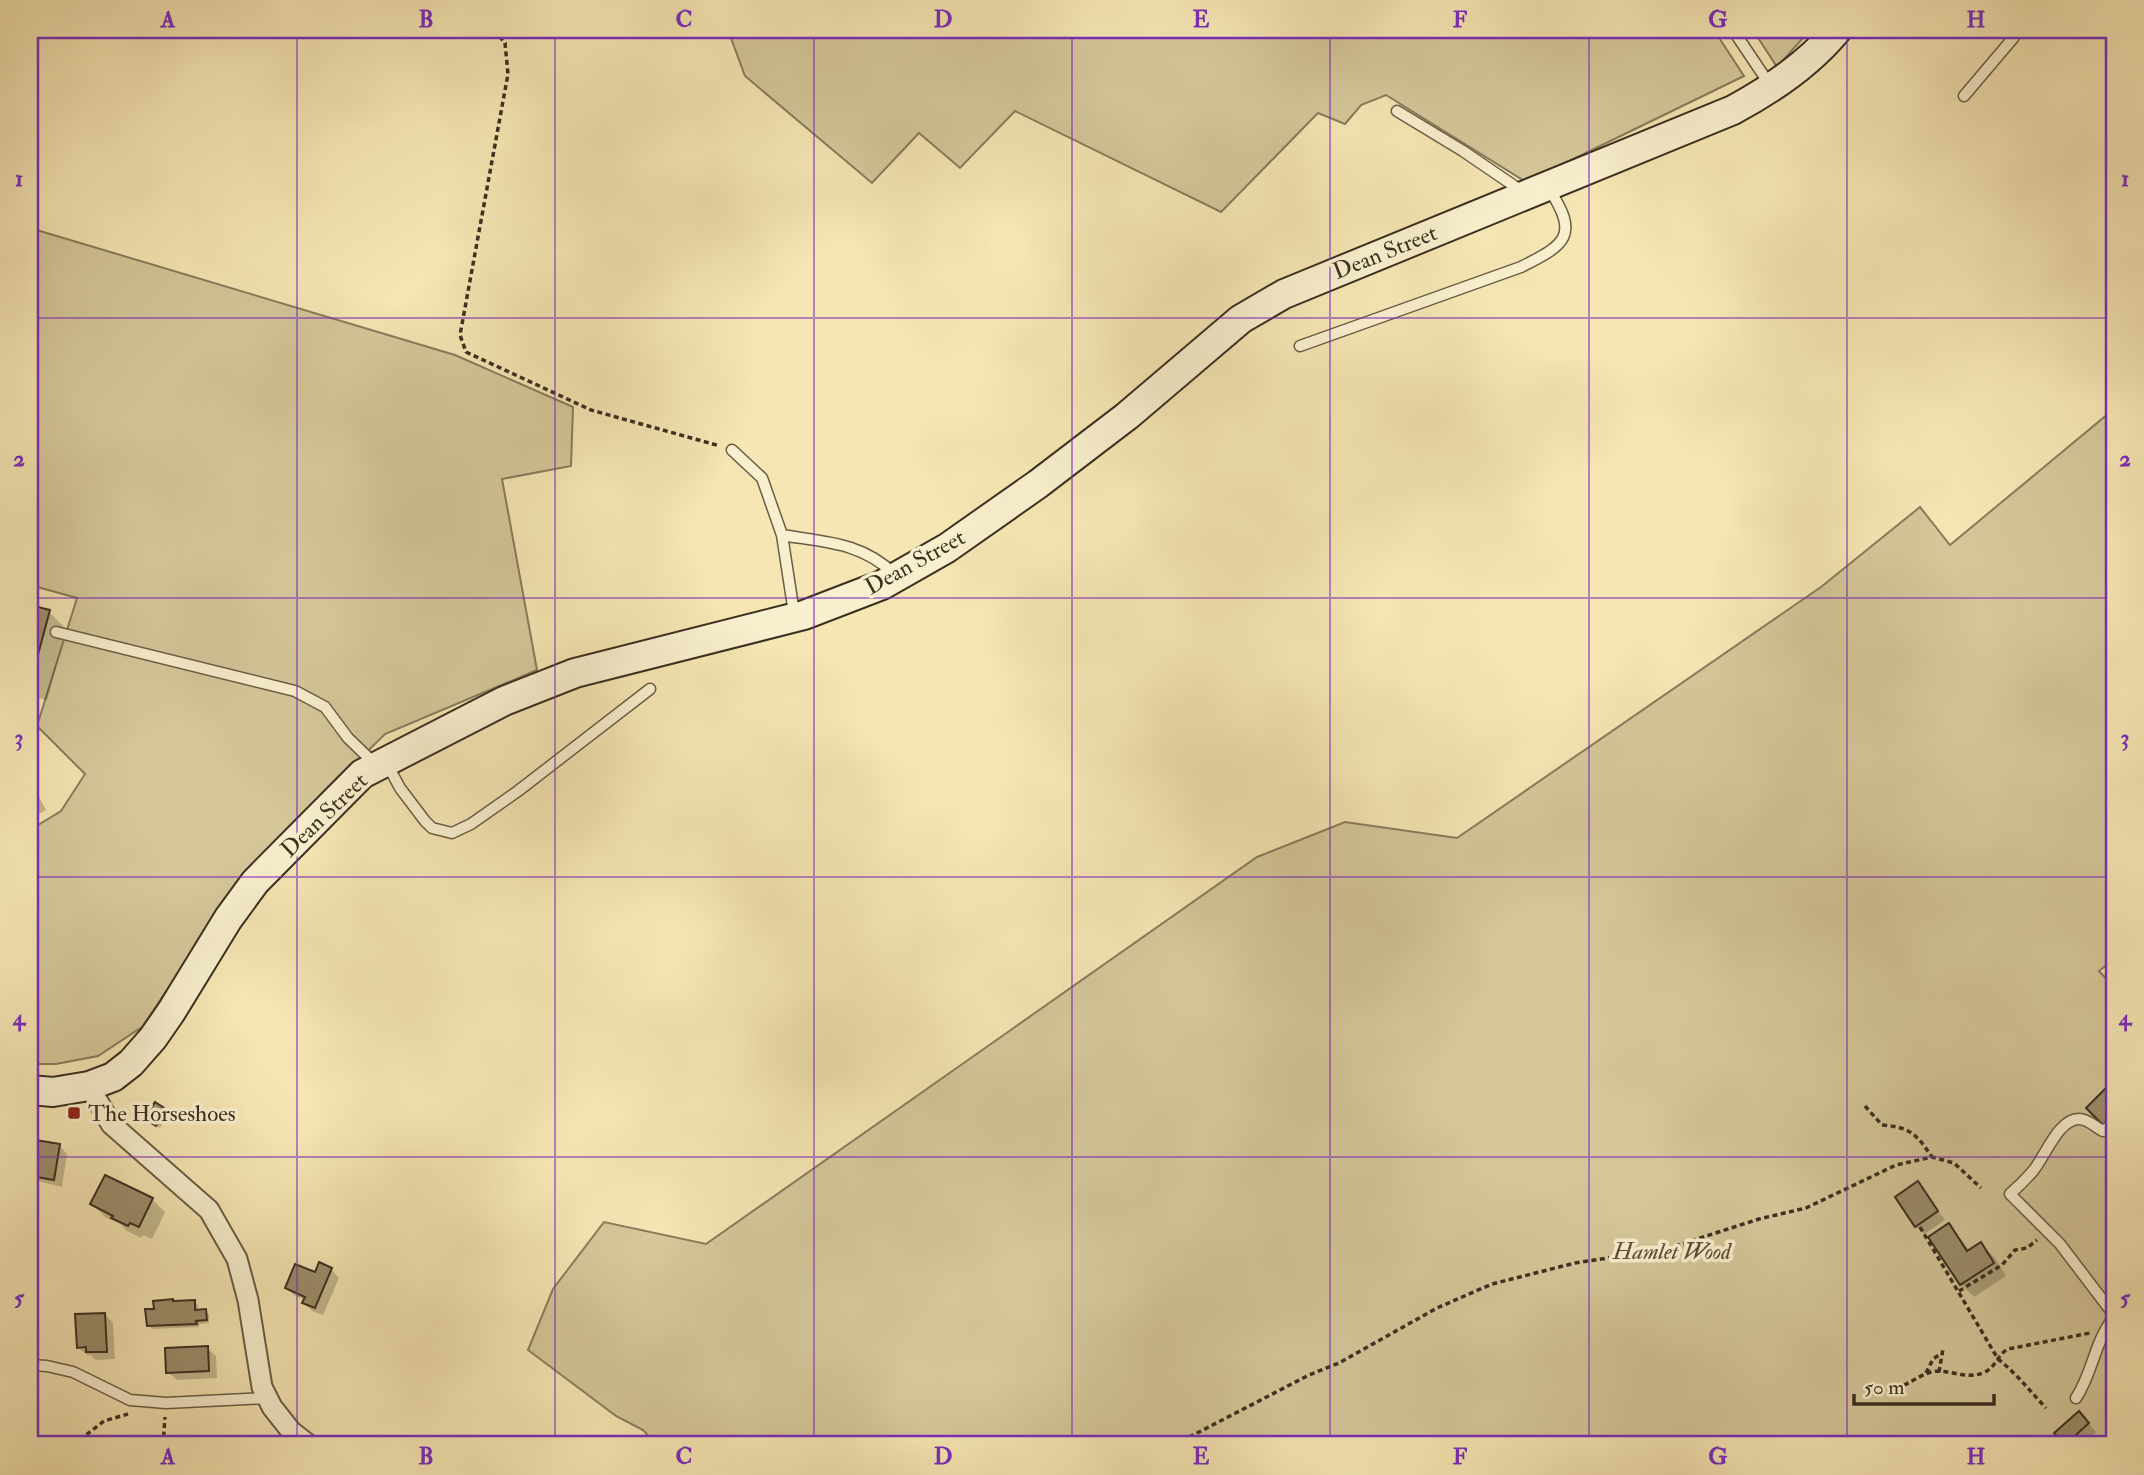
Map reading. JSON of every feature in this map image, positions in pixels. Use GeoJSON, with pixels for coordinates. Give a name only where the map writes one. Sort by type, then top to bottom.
{"type":"FeatureCollection","features":[{"type":"Feature","properties":{"kind":"street","name":"Dean Street"},"geometry":{"type":"LineString","coordinates":[[30,1090],[53,1092],[89,1086],[113,1077],[131,1063],[159,1030],[228,919],[255,882],[362,774],[504,701],[575,673],[795,617],[882,585],[947,548],[1038,484],[1128,416],[1241,319],[1284,293],[1733,110],[1772,89],[1837,30]]}},
{"type":"Feature","properties":{"kind":"street"},"geometry":{"type":"LineString","coordinates":[[89,1086],[111,1124],[209,1210],[228,1241],[237,1259],[248,1300],[262,1387],[291,1431],[309,1445]]}},
{"type":"Feature","properties":{"kind":"lane"},"geometry":{"type":"LineString","coordinates":[[1733,30],[1772,89]]}},
{"type":"Feature","properties":{"kind":"lane"},"geometry":{"type":"LineString","coordinates":[[1964,96],[2014,37],[2013,30]]}},
{"type":"Feature","properties":{"kind":"lane"},"geometry":{"type":"LineString","coordinates":[[1300,346],[1521,267],[1552,251],[1562,242],[1566,221],[1561,207],[1537,190],[1463,151],[1397,111]]}},
{"type":"Feature","properties":{"kind":"lane"},"geometry":{"type":"LineString","coordinates":[[732,450],[762,478],[782,535],[795,617]]}},
{"type":"Feature","properties":{"kind":"lane"},"geometry":{"type":"LineString","coordinates":[[782,535],[854,547],[881,562],[897,577]]}},
{"type":"Feature","properties":{"kind":"lane"},"geometry":{"type":"LineString","coordinates":[[56,632],[295,691],[325,707],[348,738],[382,764],[432,828],[452,833],[471,824],[518,791],[650,689]]}},
{"type":"Feature","properties":{"kind":"lane"},"geometry":{"type":"LineString","coordinates":[[2076,1398],[2083,1388],[2103,1334],[2114,1316],[2070,1256],[2010,1194],[2033,1171],[2055,1136],[2068,1122],[2079,1119],[2104,1131],[2114,1123]]}},
{"type":"Feature","properties":{"kind":"lane"},"geometry":{"type":"LineString","coordinates":[[30,1365],[73,1372],[130,1400],[166,1404],[268,1398]]}},
{"type":"Feature","properties":{"kind":"path"},"geometry":{"type":"LineString","coordinates":[[494,30],[505,43],[508,74],[460,335],[466,352],[592,411],[732,450]]}},
{"type":"Feature","properties":{"kind":"path"},"geometry":{"type":"LineString","coordinates":[[1865,1107],[1882,1125],[1912,1132],[1932,1157]]}},
{"type":"Feature","properties":{"kind":"path"},"geometry":{"type":"LineString","coordinates":[[1174,1445],[1309,1375],[1339,1363],[1437,1308],[1492,1284],[1575,1263],[1666,1250],[1759,1219],[1806,1208],[1896,1165],[1932,1157],[1954,1163],[1981,1188]]}},
{"type":"Feature","properties":{"kind":"path"},"geometry":{"type":"LineString","coordinates":[[1920,1227],[1998,1359],[2015,1372],[2046,1408]]}},
{"type":"Feature","properties":{"kind":"path"},"geometry":{"type":"LineString","coordinates":[[1959,1291],[2002,1265],[2015,1250],[2032,1245],[2046,1231]]}},
{"type":"Feature","properties":{"kind":"path"},"geometry":{"type":"LineString","coordinates":[[1896,1388],[1939,1372],[1962,1376],[1976,1375],[1986,1371],[2003,1351],[2008,1349],[2085,1334],[2103,1334]]}},
{"type":"Feature","properties":{"kind":"path"},"geometry":{"type":"LineString","coordinates":[[1925,1375],[1933,1359],[1942,1351],[1939,1372]]}},
{"type":"Feature","properties":{"kind":"path"},"geometry":{"type":"LineString","coordinates":[[163,1445],[166,1404]]}},
{"type":"Feature","properties":{"kind":"path"},"geometry":{"type":"LineString","coordinates":[[73,1445],[104,1421],[129,1414]]}},
{"type":"Feature","properties":{"kind":"green space"},"geometry":{"type":"Polygon","coordinates":[[[728,30],[1714,30],[1744,76],[1526,182],[1386,95],[1361,105],[1345,124],[1318,113],[1221,212],[1015,111],[960,168],[919,133],[872,183],[745,76],[728,30]]]}},
{"type":"Feature","properties":{"kind":"green space"},"geometry":{"type":"Polygon","coordinates":[[[1753,30],[1810,30],[1777,67],[1753,30]]]}},
{"type":"Feature","properties":{"kind":"green space"},"geometry":{"type":"Polygon","coordinates":[[[30,228],[455,355],[573,407],[571,466],[502,479],[537,670],[385,734],[252,865],[142,1027],[98,1056],[56,1064],[30,1064],[30,830],[61,811],[85,774],[37,726],[77,598],[30,585],[30,228]]]}},
{"type":"Feature","properties":{"kind":"green space","name":"Hamlet Wood"},"geometry":{"type":"Polygon","coordinates":[[[2114,409],[2114,959],[2099,971],[2114,987],[2114,1445],[657,1445],[643,1430],[616,1416],[528,1350],[553,1289],[604,1222],[706,1244],[1257,857],[1345,822],[1457,838],[1821,587],[1920,507],[1950,545],[2114,409]]]}},
{"type":"Feature","properties":{"kind":"building"},"geometry":{"type":"Polygon","coordinates":[[[30,605],[50,610],[30,684],[30,605]]]}},
{"type":"Feature","properties":{"kind":"building"},"geometry":{"type":"Polygon","coordinates":[[[2114,1080],[2114,1113],[2103,1125],[2086,1108],[2114,1080]]]}},
{"type":"Feature","properties":{"kind":"building"},"geometry":{"type":"Polygon","coordinates":[[[155,1102],[166,1109],[156,1126],[144,1119],[155,1102]]]}},
{"type":"Feature","properties":{"kind":"building"},"geometry":{"type":"Polygon","coordinates":[[[30,1139],[60,1144],[54,1180],[36,1177],[36,1173],[30,1172],[30,1139]]]}},
{"type":"Feature","properties":{"kind":"building"},"geometry":{"type":"Polygon","coordinates":[[[105,1175],[153,1198],[139,1227],[130,1223],[128,1226],[90,1204],[105,1175]]]}},
{"type":"Feature","properties":{"kind":"building"},"geometry":{"type":"Polygon","coordinates":[[[1918,1181],[1938,1211],[1915,1227],[1895,1197],[1918,1181]]]}},
{"type":"Feature","properties":{"kind":"building"},"geometry":{"type":"Polygon","coordinates":[[[1949,1223],[1967,1251],[1981,1242],[1994,1263],[1960,1285],[1928,1237],[1949,1223]]]}},
{"type":"Feature","properties":{"kind":"building"},"geometry":{"type":"Polygon","coordinates":[[[319,1262],[332,1268],[315,1308],[302,1303],[305,1297],[285,1288],[295,1264],[315,1272],[319,1262]]]}},
{"type":"Feature","properties":{"kind":"building"},"geometry":{"type":"Polygon","coordinates":[[[195,1300],[195,1310],[206,1309],[207,1320],[196,1321],[197,1324],[147,1326],[145,1309],[154,1309],[153,1301],[195,1300]]]}},
{"type":"Feature","properties":{"kind":"building"},"geometry":{"type":"Polygon","coordinates":[[[105,1313],[107,1352],[86,1352],[86,1347],[77,1348],[75,1314],[105,1313]]]}},
{"type":"Feature","properties":{"kind":"building"},"geometry":{"type":"Polygon","coordinates":[[[208,1346],[209,1371],[166,1373],[165,1348],[208,1346]]]}},
{"type":"Feature","properties":{"kind":"building"},"geometry":{"type":"Polygon","coordinates":[[[2079,1411],[2089,1423],[2065,1445],[2054,1433],[2079,1411]]]}},
{"type":"Feature","properties":{"kind":"place","name":"The Horseshoes"},"geometry":{"type":"Point","coordinates":[74,1113]}}]}
